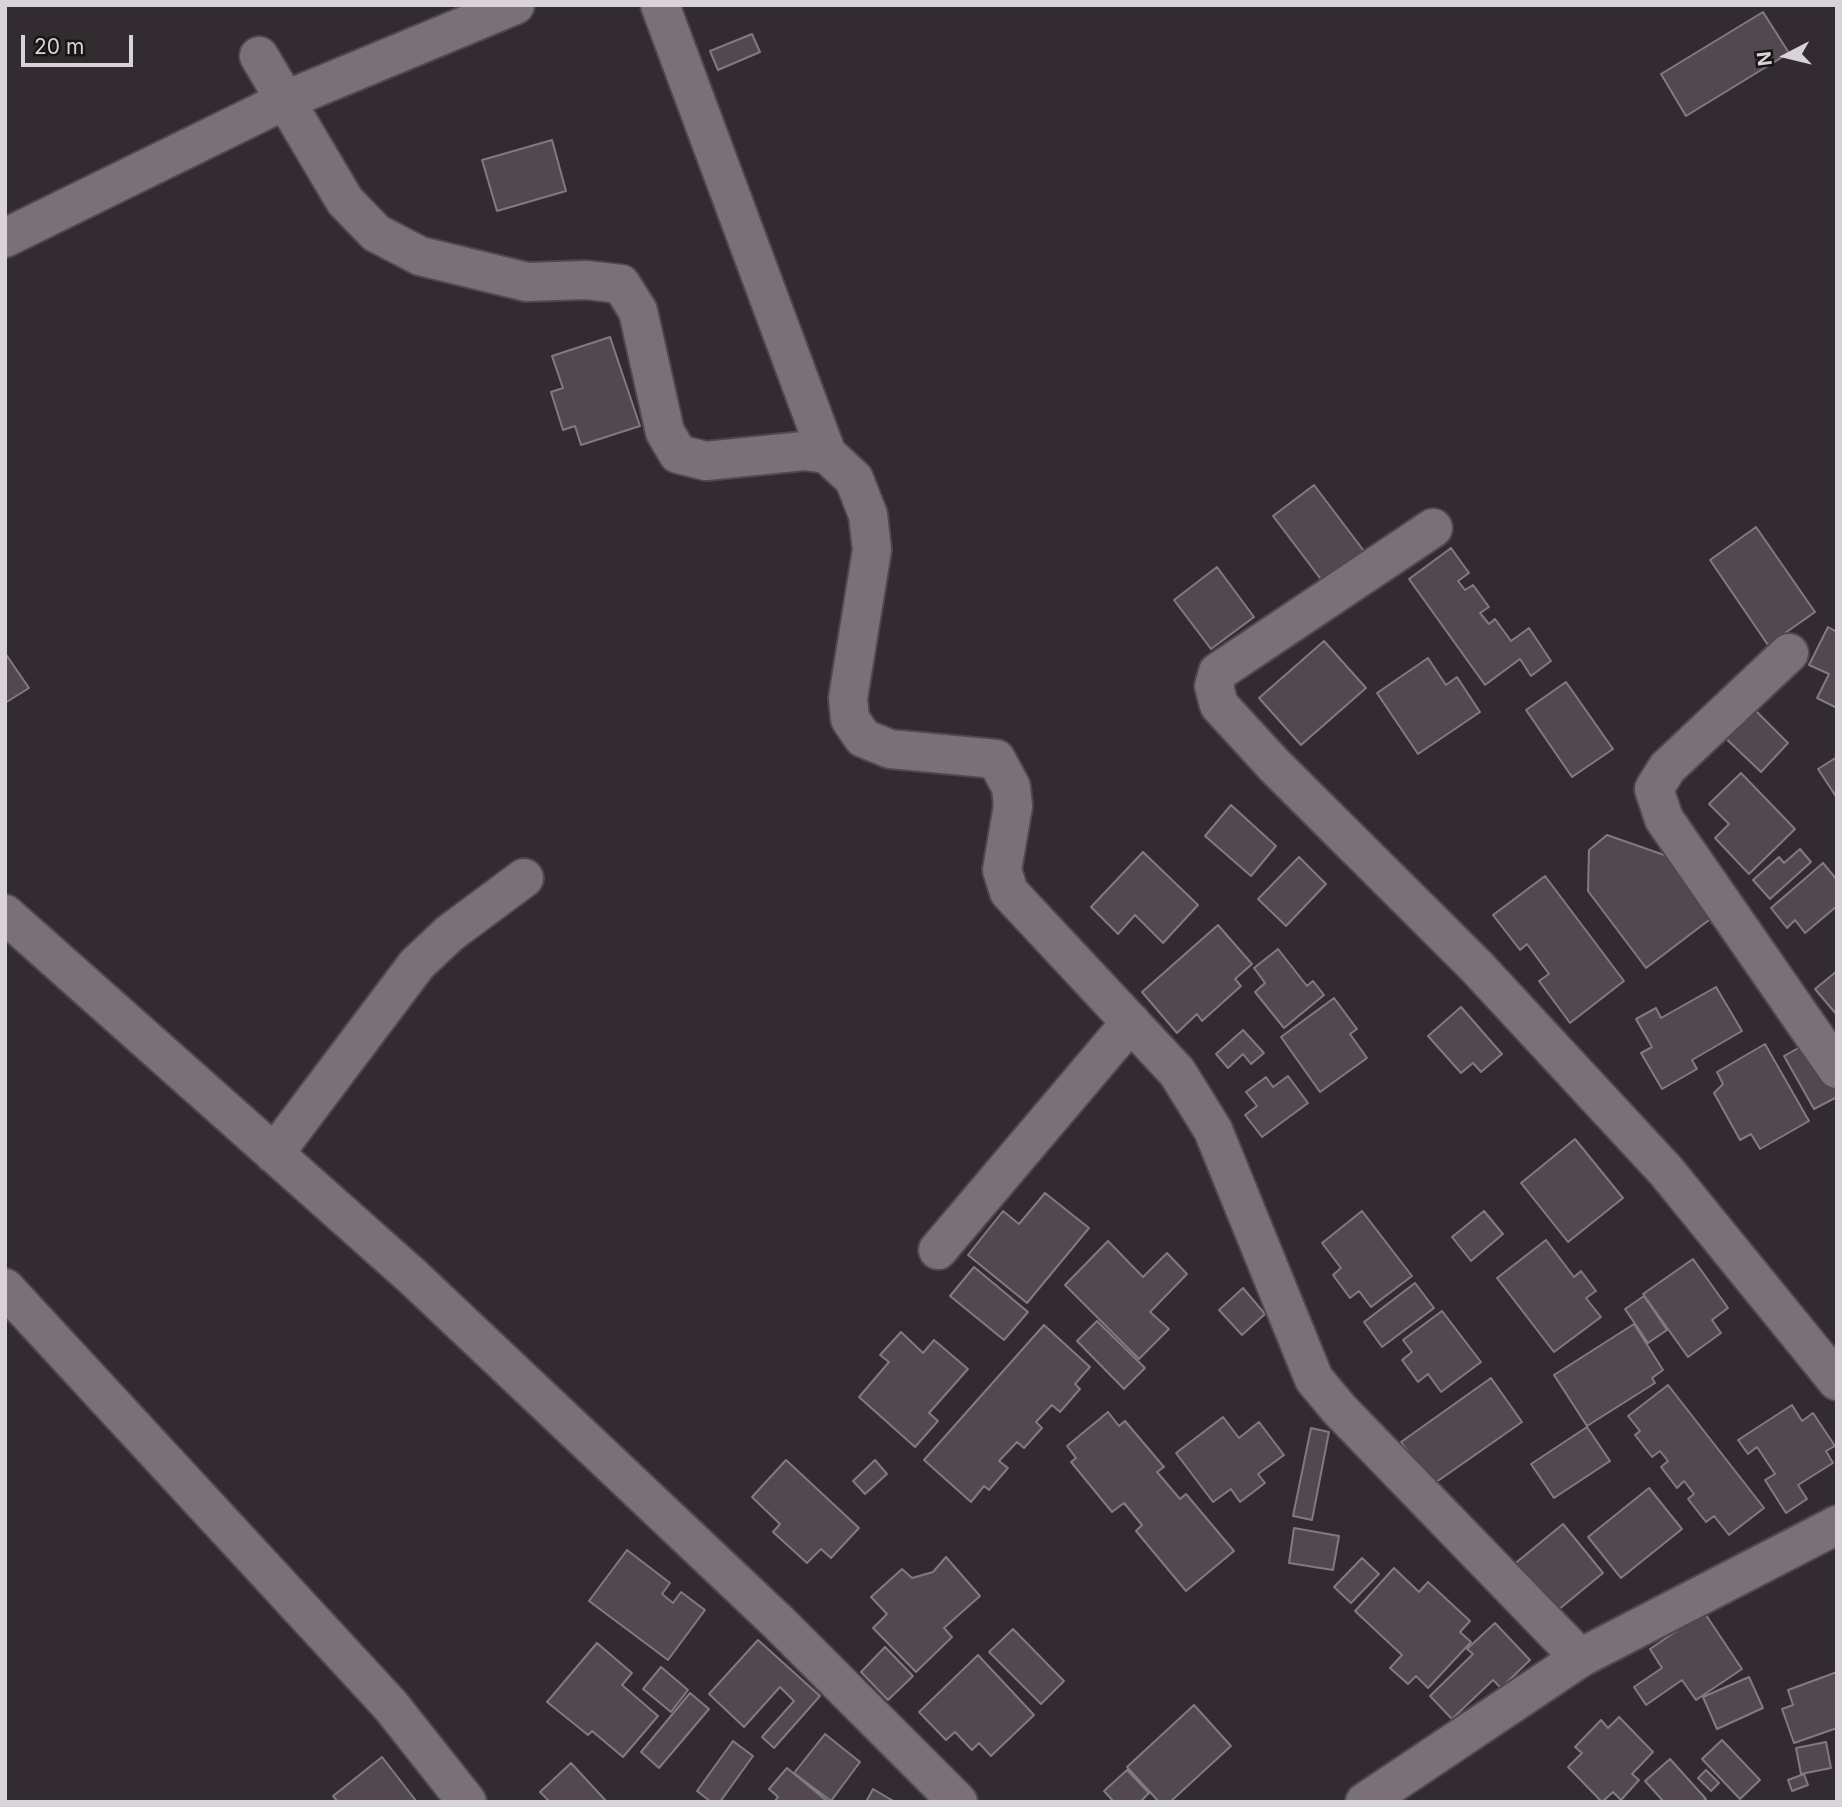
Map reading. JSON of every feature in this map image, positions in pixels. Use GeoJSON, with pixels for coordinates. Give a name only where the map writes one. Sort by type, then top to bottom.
{"type":"FeatureCollection","features":[{"type":"Feature","properties":{"kind":"street"},"geometry":{"type":"LineString","coordinates":[[5,238],[286,100],[515,5]]}},
{"type":"Feature","properties":{"kind":"street"},"geometry":{"type":"LineString","coordinates":[[660,5],[827,454],[854,479],[868,515],[872,550],[848,698],[850,719],[863,738],[890,749],[996,759],[1012,787],[1013,806],[1002,870],[1009,892],[1177,1072],[1213,1130],[1314,1379],[1339,1409],[1580,1658]]}},
{"type":"Feature","properties":{"kind":"street"},"geometry":{"type":"LineString","coordinates":[[259,56],[345,201],[376,233],[420,256],[527,282],[586,280],[621,284],[638,311],[665,432],[678,454],[706,461],[781,452],[827,454]]}},
{"type":"Feature","properties":{"kind":"street"},"geometry":{"type":"LineString","coordinates":[[1433,528],[1218,672],[1214,686],[1219,705],[1274,765],[1476,966],[1666,1171],[1837,1381]]}},
{"type":"Feature","properties":{"kind":"street"},"geometry":{"type":"LineString","coordinates":[[1789,653],[1667,768],[1654,789],[1664,820],[1837,1069]]}},
{"type":"Feature","properties":{"kind":"street"},"geometry":{"type":"LineString","coordinates":[[274,1154],[417,964],[450,933],[524,878]]}},
{"type":"Feature","properties":{"kind":"street"},"geometry":{"type":"LineString","coordinates":[[5,914],[413,1277],[778,1622],[958,1802]]}},
{"type":"Feature","properties":{"kind":"street"},"geometry":{"type":"LineString","coordinates":[[938,1250],[1131,1022]]}},
{"type":"Feature","properties":{"kind":"street"},"geometry":{"type":"LineString","coordinates":[[5,1288],[391,1706],[467,1802]]}},
{"type":"Feature","properties":{"kind":"street"},"geometry":{"type":"LineString","coordinates":[[1365,1802],[1580,1658],[1837,1525]]}},
{"type":"Feature","properties":{"kind":"building"},"geometry":{"type":"Polygon","coordinates":[[[1763,12],[1789,53],[1686,116],[1661,74],[1763,12]]]}},
{"type":"Feature","properties":{"kind":"building"},"geometry":{"type":"Polygon","coordinates":[[[752,34],[760,52],[718,70],[710,51],[752,34]]]}},
{"type":"Feature","properties":{"kind":"building"},"geometry":{"type":"Polygon","coordinates":[[[552,140],[566,191],[497,211],[482,160],[552,140]]]}},
{"type":"Feature","properties":{"kind":"building"},"geometry":{"type":"Polygon","coordinates":[[[610,337],[640,426],[581,445],[575,426],[563,430],[551,392],[563,388],[552,356],[610,337]]]}},
{"type":"Feature","properties":{"kind":"building"},"geometry":{"type":"Polygon","coordinates":[[[1314,485],[1364,551],[1323,582],[1273,516],[1314,485]]]}},
{"type":"Feature","properties":{"kind":"building"},"geometry":{"type":"Polygon","coordinates":[[[1756,527],[1815,612],[1768,645],[1710,560],[1756,527]]]}},
{"type":"Feature","properties":{"kind":"building"},"geometry":{"type":"Polygon","coordinates":[[[1451,548],[1469,573],[1458,581],[1465,590],[1473,585],[1489,607],[1480,613],[1489,624],[1495,619],[1511,641],[1529,628],[1551,661],[1531,676],[1520,659],[1485,685],[1409,579],[1451,548]]]}},
{"type":"Feature","properties":{"kind":"building"},"geometry":{"type":"Polygon","coordinates":[[[1217,567],[1254,617],[1211,649],[1174,600],[1217,567]]]}},
{"type":"Feature","properties":{"kind":"building"},"geometry":{"type":"Polygon","coordinates":[[[1828,627],[1837,632],[1837,708],[1817,698],[1829,674],[1809,665],[1828,627]]]}},
{"type":"Feature","properties":{"kind":"building"},"geometry":{"type":"Polygon","coordinates":[[[1324,641],[1366,688],[1301,745],[1259,698],[1324,641]]]}},
{"type":"Feature","properties":{"kind":"building"},"geometry":{"type":"Polygon","coordinates":[[[5,653],[29,688],[5,703],[5,653]]]}},
{"type":"Feature","properties":{"kind":"building"},"geometry":{"type":"Polygon","coordinates":[[[1428,658],[1446,685],[1457,677],[1480,712],[1418,754],[1377,693],[1428,658]]]}},
{"type":"Feature","properties":{"kind":"building"},"geometry":{"type":"Polygon","coordinates":[[[1566,682],[1613,749],[1572,777],[1526,710],[1566,682]]]}},
{"type":"Feature","properties":{"kind":"building"},"geometry":{"type":"Polygon","coordinates":[[[1746,701],[1788,743],[1761,772],[1718,731],[1746,701]]]}},
{"type":"Feature","properties":{"kind":"building"},"geometry":{"type":"Polygon","coordinates":[[[1837,757],[1837,798],[1818,769],[1837,757]]]}},
{"type":"Feature","properties":{"kind":"building"},"geometry":{"type":"Polygon","coordinates":[[[1741,773],[1795,829],[1749,874],[1715,838],[1729,824],[1709,804],[1741,773]]]}},
{"type":"Feature","properties":{"kind":"building"},"geometry":{"type":"Polygon","coordinates":[[[1231,805],[1276,846],[1251,876],[1205,836],[1231,805]]]}},
{"type":"Feature","properties":{"kind":"building"},"geometry":{"type":"Polygon","coordinates":[[[1607,835],[1667,856],[1713,917],[1646,968],[1588,891],[1589,850],[1607,835]]]}},
{"type":"Feature","properties":{"kind":"building"},"geometry":{"type":"Polygon","coordinates":[[[1800,849],[1811,862],[1770,899],[1753,880],[1779,857],[1784,863],[1800,849]]]}},
{"type":"Feature","properties":{"kind":"building"},"geometry":{"type":"Polygon","coordinates":[[[1143,852],[1198,905],[1163,943],[1135,915],[1118,934],[1091,907],[1143,852]]]}},
{"type":"Feature","properties":{"kind":"building"},"geometry":{"type":"Polygon","coordinates":[[[1299,857],[1326,884],[1286,926],[1258,899],[1299,857]]]}},
{"type":"Feature","properties":{"kind":"building"},"geometry":{"type":"Polygon","coordinates":[[[1823,863],[1837,880],[1837,906],[1805,933],[1795,920],[1787,928],[1771,908],[1823,863]]]}},
{"type":"Feature","properties":{"kind":"building"},"geometry":{"type":"Polygon","coordinates":[[[1545,876],[1624,981],[1570,1023],[1539,981],[1549,974],[1527,944],[1520,950],[1493,915],[1545,876]]]}},
{"type":"Feature","properties":{"kind":"building"},"geometry":{"type":"Polygon","coordinates":[[[1218,925],[1252,964],[1235,979],[1241,986],[1202,1021],[1197,1014],[1177,1033],[1142,992],[1218,925]]]}},
{"type":"Feature","properties":{"kind":"building"},"geometry":{"type":"Polygon","coordinates":[[[1278,949],[1307,986],[1313,981],[1324,995],[1284,1028],[1255,992],[1265,983],[1254,968],[1278,949]]]}},
{"type":"Feature","properties":{"kind":"building"},"geometry":{"type":"Polygon","coordinates":[[[1837,971],[1837,1015],[1815,989],[1837,971]]]}},
{"type":"Feature","properties":{"kind":"building"},"geometry":{"type":"Polygon","coordinates":[[[1716,987],[1742,1031],[1692,1060],[1697,1069],[1662,1089],[1641,1053],[1652,1047],[1636,1019],[1656,1008],[1661,1018],[1716,987]]]}},
{"type":"Feature","properties":{"kind":"building"},"geometry":{"type":"Polygon","coordinates":[[[1334,998],[1357,1029],[1350,1034],[1367,1058],[1320,1092],[1281,1037],[1334,998]]]}},
{"type":"Feature","properties":{"kind":"building"},"geometry":{"type":"Polygon","coordinates":[[[1461,1007],[1502,1054],[1481,1072],[1473,1063],[1461,1073],[1428,1036],[1461,1007]]]}},
{"type":"Feature","properties":{"kind":"building"},"geometry":{"type":"Polygon","coordinates":[[[1243,1030],[1264,1053],[1251,1064],[1243,1054],[1228,1068],[1216,1054],[1243,1030]]]}},
{"type":"Feature","properties":{"kind":"building"},"geometry":{"type":"Polygon","coordinates":[[[1811,1041],[1837,1088],[1837,1097],[1814,1109],[1784,1056],[1811,1041]]]}},
{"type":"Feature","properties":{"kind":"building"},"geometry":{"type":"Polygon","coordinates":[[[1765,1044],[1809,1121],[1760,1149],[1751,1134],[1740,1140],[1714,1093],[1723,1084],[1717,1072],[1765,1044]]]}},
{"type":"Feature","properties":{"kind":"building"},"geometry":{"type":"Polygon","coordinates":[[[1288,1076],[1308,1103],[1262,1137],[1245,1115],[1257,1106],[1246,1092],[1266,1077],[1273,1087],[1288,1076]]]}},
{"type":"Feature","properties":{"kind":"building"},"geometry":{"type":"Polygon","coordinates":[[[1575,1139],[1623,1198],[1568,1242],[1521,1183],[1575,1139]]]}},
{"type":"Feature","properties":{"kind":"building"},"geometry":{"type":"Polygon","coordinates":[[[1045,1193],[1089,1228],[1027,1303],[968,1255],[1003,1211],[1019,1224],[1045,1193]]]}},
{"type":"Feature","properties":{"kind":"building"},"geometry":{"type":"Polygon","coordinates":[[[1362,1211],[1412,1276],[1371,1307],[1359,1291],[1350,1298],[1333,1275],[1341,1268],[1322,1243],[1362,1211]]]}},
{"type":"Feature","properties":{"kind":"building"},"geometry":{"type":"Polygon","coordinates":[[[1484,1211],[1503,1234],[1471,1261],[1452,1237],[1484,1211]]]}},
{"type":"Feature","properties":{"kind":"building"},"geometry":{"type":"Polygon","coordinates":[[[1546,1240],[1574,1277],[1581,1271],[1596,1291],[1586,1298],[1601,1317],[1554,1352],[1497,1278],[1546,1240]]]}},
{"type":"Feature","properties":{"kind":"building"},"geometry":{"type":"Polygon","coordinates":[[[1108,1241],[1143,1277],[1167,1253],[1187,1274],[1150,1312],[1169,1329],[1139,1359],[1065,1285],[1108,1241]]]}},
{"type":"Feature","properties":{"kind":"building"},"geometry":{"type":"Polygon","coordinates":[[[1693,1259],[1728,1308],[1712,1320],[1721,1333],[1688,1357],[1643,1294],[1693,1259]]]}},
{"type":"Feature","properties":{"kind":"building"},"geometry":{"type":"Polygon","coordinates":[[[974,1267],[1028,1312],[1004,1340],[950,1296],[974,1267]]]}},
{"type":"Feature","properties":{"kind":"building"},"geometry":{"type":"Polygon","coordinates":[[[1415,1283],[1434,1308],[1382,1347],[1364,1322],[1415,1283]]]}},
{"type":"Feature","properties":{"kind":"building"},"geometry":{"type":"Polygon","coordinates":[[[1243,1288],[1265,1314],[1242,1335],[1219,1310],[1243,1288]]]}},
{"type":"Feature","properties":{"kind":"building"},"geometry":{"type":"Polygon","coordinates":[[[1644,1296],[1667,1330],[1648,1343],[1625,1309],[1644,1296]]]}},
{"type":"Feature","properties":{"kind":"building"},"geometry":{"type":"Polygon","coordinates":[[[1442,1311],[1481,1362],[1441,1392],[1428,1374],[1418,1382],[1402,1360],[1412,1352],[1403,1340],[1442,1311]]]}},
{"type":"Feature","properties":{"kind":"building"},"geometry":{"type":"Polygon","coordinates":[[[1097,1321],[1145,1368],[1124,1389],[1077,1341],[1097,1321]]]}},
{"type":"Feature","properties":{"kind":"building"},"geometry":{"type":"Polygon","coordinates":[[[1634,1324],[1663,1370],[1652,1378],[1655,1383],[1587,1426],[1554,1375],[1634,1324]]]}},
{"type":"Feature","properties":{"kind":"building"},"geometry":{"type":"Polygon","coordinates":[[[1044,1325],[1090,1367],[1075,1384],[1080,1389],[1060,1412],[1052,1405],[1036,1422],[1042,1428],[1024,1448],[1017,1442],[999,1461],[1008,1468],[989,1490],[984,1486],[971,1502],[924,1460],[1044,1325]]]}},
{"type":"Feature","properties":{"kind":"building"},"geometry":{"type":"Polygon","coordinates":[[[901,1332],[923,1353],[934,1340],[968,1369],[929,1413],[938,1421],[915,1447],[859,1397],[889,1362],[880,1355],[901,1332]]]}},
{"type":"Feature","properties":{"kind":"building"},"geometry":{"type":"Polygon","coordinates":[[[1491,1378],[1522,1422],[1432,1485],[1401,1442],[1491,1378]]]}},
{"type":"Feature","properties":{"kind":"building"},"geometry":{"type":"Polygon","coordinates":[[[1668,1385],[1764,1508],[1729,1535],[1714,1516],[1706,1522],[1688,1499],[1694,1494],[1684,1481],[1677,1488],[1661,1467],[1668,1461],[1660,1451],[1652,1457],[1635,1435],[1640,1431],[1628,1416],[1668,1385]]]}},
{"type":"Feature","properties":{"kind":"building"},"geometry":{"type":"Polygon","coordinates":[[[1792,1405],[1802,1421],[1813,1413],[1835,1446],[1826,1451],[1833,1463],[1798,1485],[1807,1499],[1786,1513],[1765,1480],[1775,1474],[1757,1447],[1748,1454],[1738,1440],[1792,1405]]]}},
{"type":"Feature","properties":{"kind":"building"},"geometry":{"type":"Polygon","coordinates":[[[1108,1412],[1119,1426],[1125,1421],[1164,1467],[1157,1472],[1180,1499],[1186,1494],[1234,1551],[1186,1591],[1136,1531],[1142,1525],[1124,1503],[1112,1512],[1071,1462],[1076,1458],[1067,1446],[1108,1412]]]}},
{"type":"Feature","properties":{"kind":"building"},"geometry":{"type":"Polygon","coordinates":[[[1223,1417],[1239,1438],[1259,1422],[1284,1455],[1258,1474],[1265,1483],[1240,1502],[1231,1489],[1213,1502],[1176,1453],[1223,1417]]]}},
{"type":"Feature","properties":{"kind":"building"},"geometry":{"type":"Polygon","coordinates":[[[1587,1427],[1610,1461],[1554,1498],[1531,1464],[1587,1427]]]}},
{"type":"Feature","properties":{"kind":"building"},"geometry":{"type":"Polygon","coordinates":[[[1311,1428],[1329,1432],[1312,1520],[1293,1516],[1311,1428]]]}},
{"type":"Feature","properties":{"kind":"building"},"geometry":{"type":"Polygon","coordinates":[[[786,1460],[859,1528],[831,1558],[821,1549],[807,1563],[773,1532],[780,1524],[752,1497],[786,1460]]]}},
{"type":"Feature","properties":{"kind":"building"},"geometry":{"type":"Polygon","coordinates":[[[875,1460],[887,1474],[865,1494],[853,1481],[875,1460]]]}},
{"type":"Feature","properties":{"kind":"building"},"geometry":{"type":"Polygon","coordinates":[[[1649,1488],[1682,1529],[1621,1578],[1588,1537],[1649,1488]]]}},
{"type":"Feature","properties":{"kind":"building"},"geometry":{"type":"Polygon","coordinates":[[[1563,1524],[1603,1573],[1552,1615],[1512,1566],[1563,1524]]]}},
{"type":"Feature","properties":{"kind":"building"},"geometry":{"type":"Polygon","coordinates":[[[1294,1528],[1339,1536],[1333,1570],[1289,1563],[1294,1528]]]}},
{"type":"Feature","properties":{"kind":"building"},"geometry":{"type":"Polygon","coordinates":[[[627,1550],[670,1583],[662,1594],[673,1603],[681,1592],[705,1610],[668,1660],[589,1601],[627,1550]]]}},
{"type":"Feature","properties":{"kind":"building"},"geometry":{"type":"Polygon","coordinates":[[[946,1557],[980,1596],[944,1628],[952,1637],[916,1672],[873,1628],[887,1614],[871,1597],[902,1569],[912,1578],[933,1572],[946,1557]]]}},
{"type":"Feature","properties":{"kind":"building"},"geometry":{"type":"Polygon","coordinates":[[[1362,1558],[1379,1574],[1351,1603],[1334,1587],[1362,1558]]]}},
{"type":"Feature","properties":{"kind":"building"},"geometry":{"type":"Polygon","coordinates":[[[1394,1568],[1419,1592],[1428,1582],[1470,1621],[1460,1632],[1471,1642],[1428,1688],[1416,1676],[1408,1684],[1390,1668],[1402,1655],[1355,1611],[1394,1568]]]}},
{"type":"Feature","properties":{"kind":"building"},"geometry":{"type":"Polygon","coordinates":[[[1704,1612],[1742,1669],[1696,1700],[1682,1680],[1646,1705],[1634,1687],[1662,1668],[1650,1649],[1704,1612]]]}},
{"type":"Feature","properties":{"kind":"building"},"geometry":{"type":"Polygon","coordinates":[[[1495,1623],[1530,1660],[1501,1688],[1493,1680],[1452,1719],[1430,1696],[1473,1654],[1467,1649],[1495,1623]]]}},
{"type":"Feature","properties":{"kind":"building"},"geometry":{"type":"Polygon","coordinates":[[[1013,1629],[1064,1681],[1041,1704],[989,1652],[1013,1629]]]}},
{"type":"Feature","properties":{"kind":"building"},"geometry":{"type":"Polygon","coordinates":[[[758,1640],[820,1696],[774,1748],[762,1737],[794,1701],[780,1687],[744,1727],[709,1694],[758,1640]]]}},
{"type":"Feature","properties":{"kind":"building"},"geometry":{"type":"Polygon","coordinates":[[[597,1643],[632,1673],[622,1685],[658,1716],[623,1757],[592,1731],[588,1735],[547,1702],[597,1643]]]}},
{"type":"Feature","properties":{"kind":"building"},"geometry":{"type":"Polygon","coordinates":[[[885,1647],[913,1676],[888,1700],[861,1672],[885,1647]]]}},
{"type":"Feature","properties":{"kind":"building"},"geometry":{"type":"Polygon","coordinates":[[[978,1655],[1034,1715],[991,1756],[979,1743],[972,1750],[955,1732],[946,1740],[919,1712],[978,1655]]]}},
{"type":"Feature","properties":{"kind":"building"},"geometry":{"type":"Polygon","coordinates":[[[661,1667],[688,1690],[671,1712],[643,1689],[661,1667]]]}},
{"type":"Feature","properties":{"kind":"building"},"geometry":{"type":"Polygon","coordinates":[[[1837,1672],[1837,1728],[1794,1743],[1782,1709],[1793,1705],[1788,1690],[1837,1672]]]}},
{"type":"Feature","properties":{"kind":"building"},"geometry":{"type":"Polygon","coordinates":[[[1749,1677],[1763,1708],[1717,1729],[1703,1697],[1749,1677]]]}},
{"type":"Feature","properties":{"kind":"building"},"geometry":{"type":"Polygon","coordinates":[[[690,1693],[709,1709],[659,1768],[641,1752],[690,1693]]]}},
{"type":"Feature","properties":{"kind":"building"},"geometry":{"type":"Polygon","coordinates":[[[1194,1705],[1231,1746],[1170,1802],[1159,1802],[1127,1767],[1194,1705]]]}},
{"type":"Feature","properties":{"kind":"building"},"geometry":{"type":"Polygon","coordinates":[[[1619,1717],[1653,1752],[1632,1774],[1639,1780],[1621,1800],[1613,1792],[1602,1802],[1568,1767],[1582,1753],[1575,1747],[1601,1720],[1608,1728],[1619,1717]]]}},
{"type":"Feature","properties":{"kind":"building"},"geometry":{"type":"Polygon","coordinates":[[[825,1734],[860,1762],[831,1801],[794,1773],[825,1734]]]}},
{"type":"Feature","properties":{"kind":"building"},"geometry":{"type":"Polygon","coordinates":[[[1722,1740],[1760,1780],[1740,1799],[1702,1759],[1722,1740]]]}},
{"type":"Feature","properties":{"kind":"building"},"geometry":{"type":"Polygon","coordinates":[[[733,1741],[753,1756],[720,1802],[711,1802],[697,1791],[733,1741]]]}},
{"type":"Feature","properties":{"kind":"building"},"geometry":{"type":"Polygon","coordinates":[[[1826,1742],[1831,1768],[1801,1774],[1796,1748],[1826,1742]]]}},
{"type":"Feature","properties":{"kind":"building"},"geometry":{"type":"Polygon","coordinates":[[[382,1757],[417,1802],[338,1802],[333,1796],[382,1757]]]}},
{"type":"Feature","properties":{"kind":"building"},"geometry":{"type":"Polygon","coordinates":[[[1670,1759],[1706,1799],[1702,1802],[1664,1802],[1645,1781],[1670,1759]]]}},
{"type":"Feature","properties":{"kind":"building"},"geometry":{"type":"Polygon","coordinates":[[[571,1763],[607,1802],[550,1802],[540,1792],[571,1763]]]}},
{"type":"Feature","properties":{"kind":"building"},"geometry":{"type":"Polygon","coordinates":[[[787,1768],[827,1801],[774,1802],[778,1797],[769,1789],[787,1768]]]}},
{"type":"Feature","properties":{"kind":"building"},"geometry":{"type":"Polygon","coordinates":[[[1127,1770],[1149,1793],[1140,1802],[1114,1802],[1104,1791],[1127,1770]]]}},
{"type":"Feature","properties":{"kind":"building"},"geometry":{"type":"Polygon","coordinates":[[[1706,1770],[1719,1783],[1711,1791],[1698,1778],[1706,1770]]]}},
{"type":"Feature","properties":{"kind":"building"},"geometry":{"type":"Polygon","coordinates":[[[1804,1774],[1808,1785],[1792,1791],[1788,1780],[1804,1774]]]}},
{"type":"Feature","properties":{"kind":"building"},"geometry":{"type":"Polygon","coordinates":[[[873,1789],[895,1802],[866,1802],[873,1789]]]}}]}
